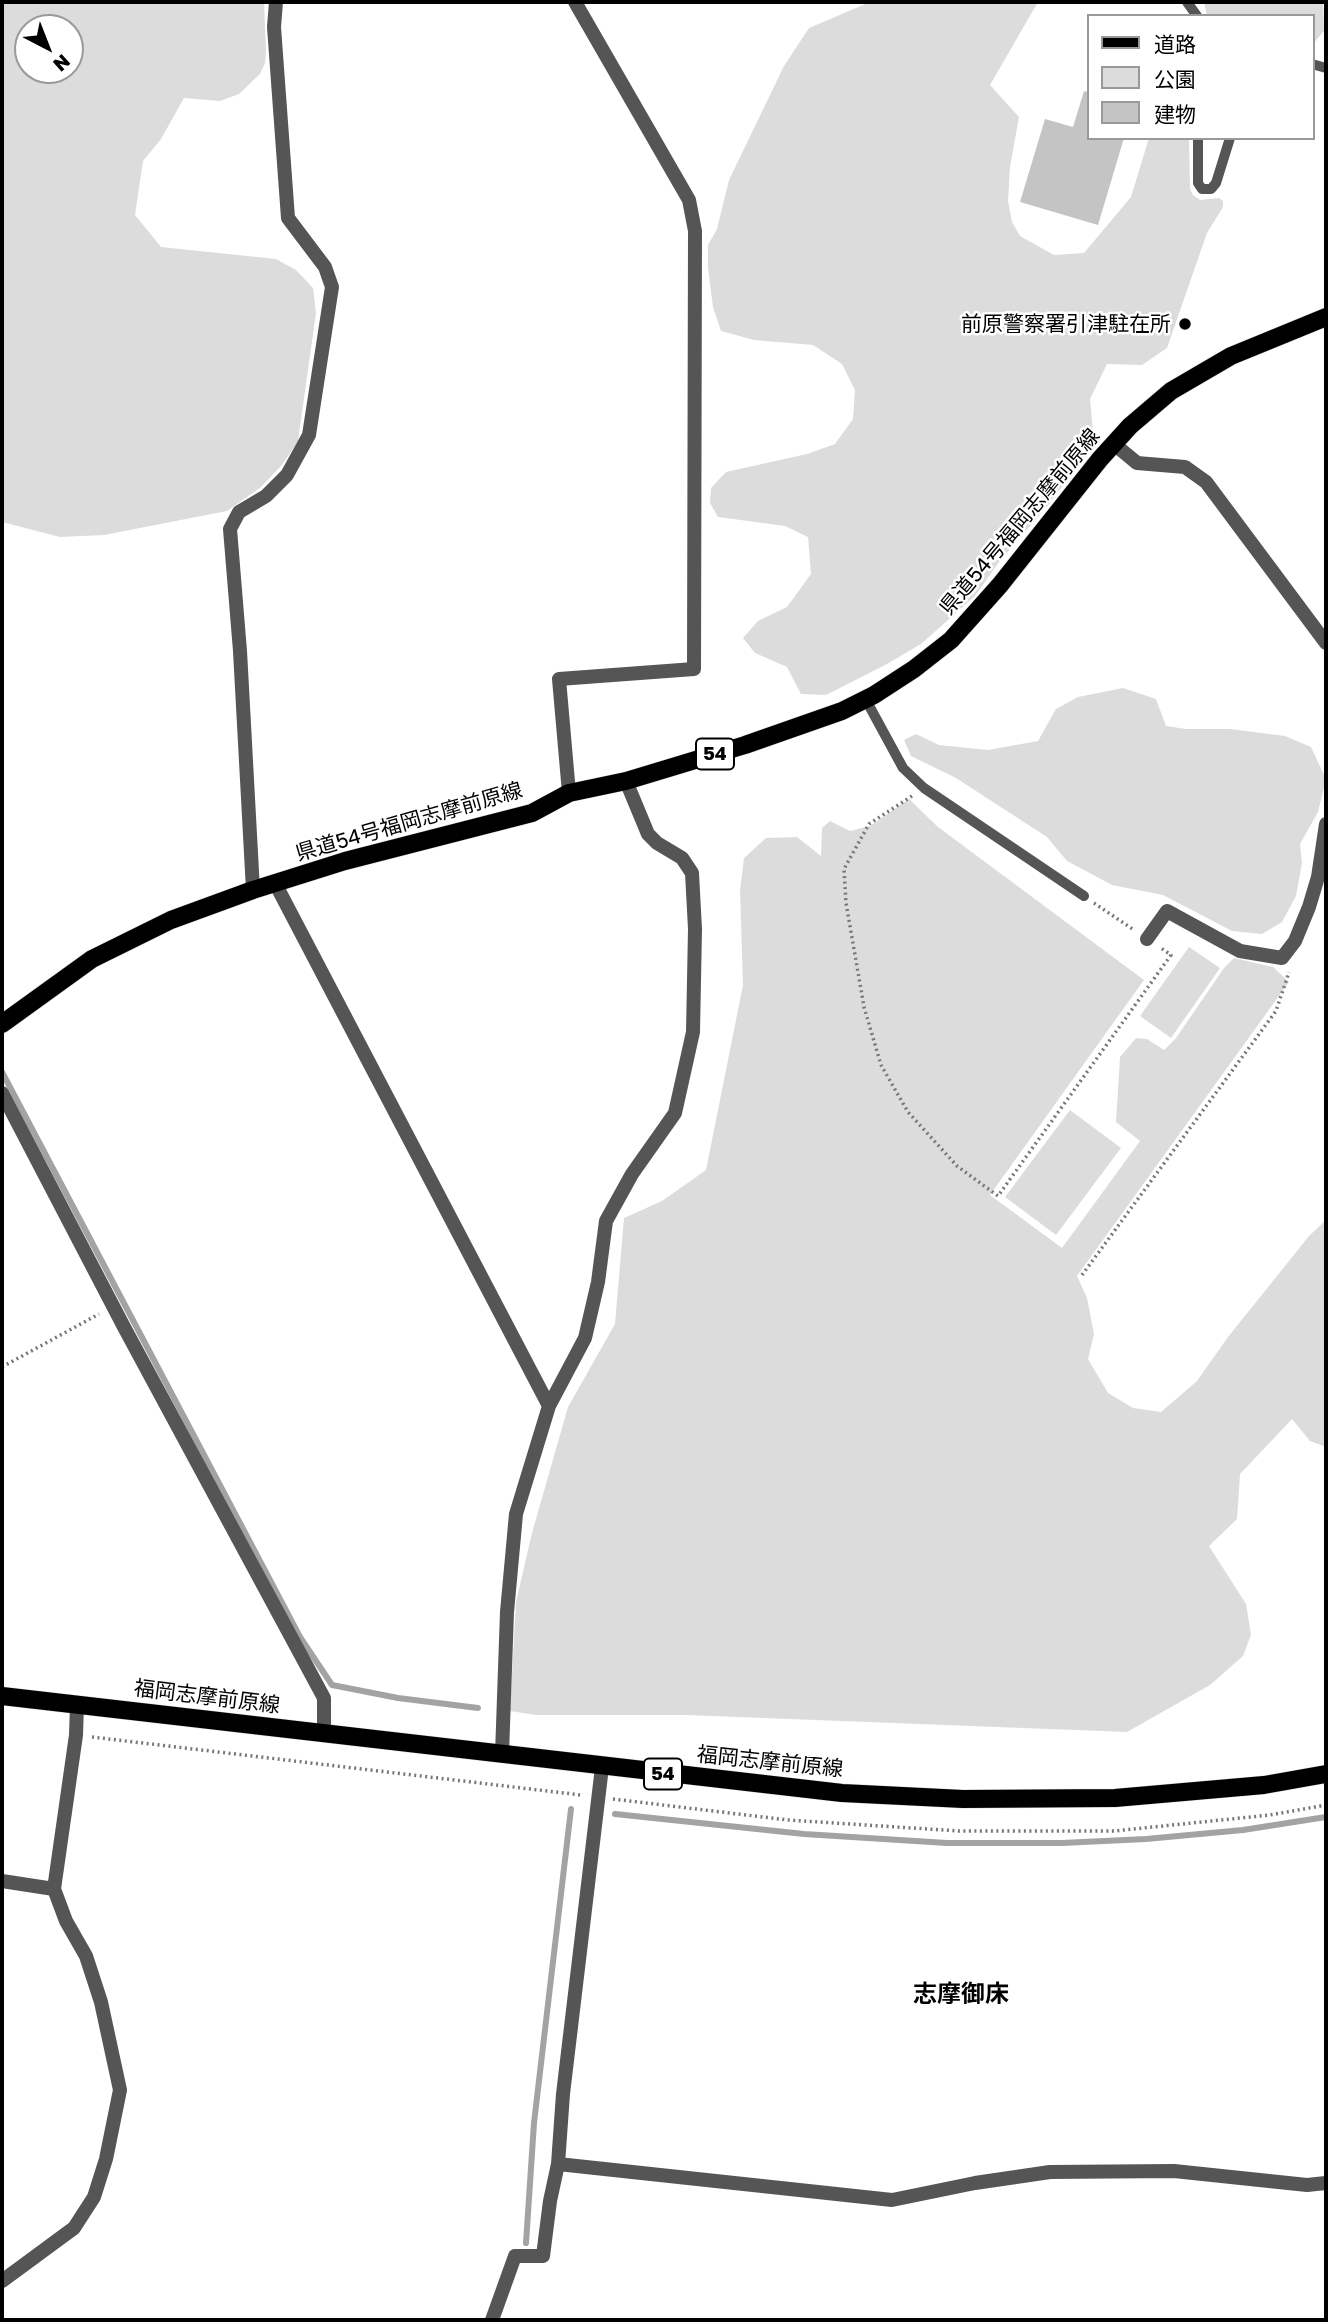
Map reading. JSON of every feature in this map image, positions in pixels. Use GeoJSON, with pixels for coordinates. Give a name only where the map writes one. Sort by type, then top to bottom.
{"type":"FeatureCollection","features":[{"type":"Feature","properties":{"kind":"main road","name":"県道54号福岡志摩前原線"},"geometry":{"type":"LineString","coordinates":[[3,1021],[92,959],[171,920],[345,861],[532,813],[569,793],[626,781],[785,732],[866,700],[914,669],[951,640],[1000,585],[1114,444],[1130,426],[1171,391],[1231,356],[1326,317]]}},
{"type":"Feature","properties":{"kind":"main road","name":"福岡志摩前原線"},"geometry":{"type":"LineString","coordinates":[[2,1696],[842,1793],[1003,1800],[1115,1798],[1264,1785],[1326,1774]]}},
{"type":"Feature","properties":{"kind":"street"},"geometry":{"type":"LineString","coordinates":[[253,890],[240,651],[230,529],[239,512],[266,496],[287,475],[309,435],[332,287],[325,267],[288,218],[274,27],[276,2]]}},
{"type":"Feature","properties":{"kind":"street"},"geometry":{"type":"LineString","coordinates":[[569,793],[559,679],[694,669],[695,231],[689,200],[575,2]]}},
{"type":"Feature","properties":{"kind":"street"},"geometry":{"type":"LineString","coordinates":[[1114,444],[1137,463],[1185,467],[1206,482],[1326,643]]}},
{"type":"Feature","properties":{"kind":"street"},"geometry":{"type":"LineString","coordinates":[[502,1754],[507,1612],[516,1514],[549,1406],[585,1338],[598,1282],[606,1221],[632,1174],[675,1113],[693,1032],[695,929],[692,873],[682,858],[657,843],[648,834],[626,781]]}},
{"type":"Feature","properties":{"kind":"street"},"geometry":{"type":"LineString","coordinates":[[1147,939],[1167,911],[1240,951],[1282,958],[1295,941],[1309,907],[1318,877],[1326,824]]}},
{"type":"Feature","properties":{"kind":"street"},"geometry":{"type":"LineString","coordinates":[[275,883],[549,1406]]}},
{"type":"Feature","properties":{"kind":"street"},"geometry":{"type":"LineString","coordinates":[[2,1093],[324,1699],[324,1734]]}},
{"type":"Feature","properties":{"kind":"street"},"geometry":{"type":"LineString","coordinates":[[2,2281],[74,2228],[94,2197],[106,2159],[120,2090],[101,2002],[86,1956],[66,1921],[54,1889],[76,1735],[77,1705]]}},
{"type":"Feature","properties":{"kind":"street"},"geometry":{"type":"LineString","coordinates":[[492,2320],[515,2256],[543,2256],[558,2164],[563,2094],[602,1767]]}},
{"type":"Feature","properties":{"kind":"street"},"geometry":{"type":"LineString","coordinates":[[2,1881],[54,1889]]}},
{"type":"Feature","properties":{"kind":"street"},"geometry":{"type":"LineString","coordinates":[[558,2164],[892,2200],[975,2183],[1050,2172],[1174,2171],[1307,2185],[1326,2183]]}},
{"type":"Feature","properties":{"kind":"lane"},"geometry":{"type":"LineString","coordinates":[[1198,140],[1198,183],[1202,189],[1211,189],[1216,183],[1229,140]]}},
{"type":"Feature","properties":{"kind":"lane"},"geometry":{"type":"LineString","coordinates":[[866,700],[903,768],[924,788],[1084,896]]}},
{"type":"Feature","properties":{"kind":"path"},"geometry":{"type":"LineString","coordinates":[[924,788],[869,824],[844,869],[854,953],[864,1007],[881,1065],[908,1112],[957,1166],[998,1196],[1171,955],[1084,896]]}},
{"type":"Feature","properties":{"kind":"path"},"geometry":{"type":"LineString","coordinates":[[1082,1275],[1276,1011],[1290,973],[1282,958]]}},
{"type":"Feature","properties":{"kind":"path"},"geometry":{"type":"LineString","coordinates":[[2,1367],[114,1306]]}},
{"type":"Feature","properties":{"kind":"path"},"geometry":{"type":"LineString","coordinates":[[76,1735],[788,1819],[959,1831],[1114,1831],[1270,1815],[1326,1805]]}},
{"type":"Feature","properties":{"kind":"green space"},"geometry":{"type":"Polygon","coordinates":[[[2,2],[264,2],[266,51],[260,74],[239,94],[220,101],[184,98],[161,139],[143,161],[135,215],[161,247],[276,259],[296,270],[313,288],[316,313],[298,441],[282,465],[261,487],[227,511],[104,535],[60,537],[2,522],[2,2]]]}},
{"type":"Feature","properties":{"kind":"green space"},"geometry":{"type":"Polygon","coordinates":[[[870,2],[1038,2],[990,85],[1019,117],[1010,167],[1008,201],[1012,222],[1020,236],[1054,255],[1084,253],[1131,197],[1148,140],[1189,140],[1190,189],[1193,195],[1200,200],[1219,198],[1223,201],[1223,207],[1207,233],[1167,348],[1142,365],[1107,364],[1090,399],[1094,443],[1050,503],[999,562],[975,596],[921,644],[826,695],[801,694],[787,667],[755,653],[743,638],[758,621],[787,607],[811,574],[808,537],[785,526],[718,517],[710,503],[711,488],[726,472],[807,454],[835,444],[853,419],[855,390],[842,364],[813,345],[754,340],[721,331],[713,307],[708,268],[708,245],[717,229],[729,180],[784,66],[809,28],[870,2]]]}},
{"type":"Feature","properties":{"kind":"green space"},"geometry":{"type":"Polygon","coordinates":[[[1204,2],[1323,2],[1324,31],[1314,43],[1314,14],[1207,14],[1204,2]]]}},
{"type":"Feature","properties":{"kind":"green space"},"geometry":{"type":"Polygon","coordinates":[[[1123,688],[1156,699],[1166,726],[1230,729],[1285,736],[1311,747],[1326,779],[1318,812],[1300,844],[1302,863],[1296,896],[1282,922],[1262,934],[1232,931],[1163,895],[1112,885],[1067,861],[1047,837],[956,778],[911,756],[904,740],[916,734],[939,745],[988,750],[1038,741],[1056,709],[1078,697],[1123,688]]]}},
{"type":"Feature","properties":{"kind":"green space"},"geometry":{"type":"Polygon","coordinates":[[[909,799],[938,827],[1144,980],[990,1195],[1062,1248],[1140,1141],[1116,1122],[1120,1057],[1136,1038],[1147,1039],[1164,1050],[1176,1038],[1224,968],[1234,958],[1273,967],[1289,982],[1077,1276],[1087,1298],[1094,1334],[1088,1359],[1108,1393],[1133,1408],[1161,1412],[1197,1381],[1228,1337],[1309,1236],[1326,1220],[1326,1447],[1310,1441],[1292,1419],[1240,1474],[1237,1519],[1209,1546],[1246,1604],[1251,1635],[1243,1656],[1210,1685],[1127,1732],[686,1715],[536,1715],[510,1711],[516,1602],[532,1533],[568,1407],[615,1324],[624,1218],[662,1201],[706,1170],[743,985],[740,891],[744,858],[766,838],[797,837],[821,856],[822,828],[830,821],[850,831],[870,826],[909,799]]]}},
{"type":"Feature","properties":{"kind":"green space"},"geometry":{"type":"Polygon","coordinates":[[[1189,947],[1220,968],[1171,1038],[1140,1016],[1189,947]]]}},
{"type":"Feature","properties":{"kind":"green space"},"geometry":{"type":"Polygon","coordinates":[[[1070,1110],[1121,1148],[1056,1235],[1005,1197],[1070,1110]]]}},
{"type":"Feature","properties":{"kind":"building"},"geometry":{"type":"Polygon","coordinates":[[[1086,92],[1086,140],[1123,140],[1098,225],[1020,202],[1045,119],[1073,127],[1086,92]]]}},
{"type":"Feature","properties":{"kind":"waterway"},"geometry":{"type":"LineString","coordinates":[[2,1072],[300,1637],[332,1685],[398,1698],[478,1708]]}},
{"type":"Feature","properties":{"kind":"waterway"},"geometry":{"type":"LineString","coordinates":[[526,2243],[534,2123],[571,1809]]}},
{"type":"Feature","properties":{"kind":"waterway"},"geometry":{"type":"LineString","coordinates":[[615,1814],[804,1834],[947,1843],[1062,1843],[1146,1839],[1243,1830],[1326,1817]]}},
{"type":"Feature","properties":{"kind":"place","name":"前原警察署引津駐在所"},"geometry":{"type":"Point","coordinates":[1185,324]}},
{"type":"Feature","properties":{"kind":"district","name":"志摩御床"},"geometry":{"type":"Point","coordinates":[961,1994]}}]}
